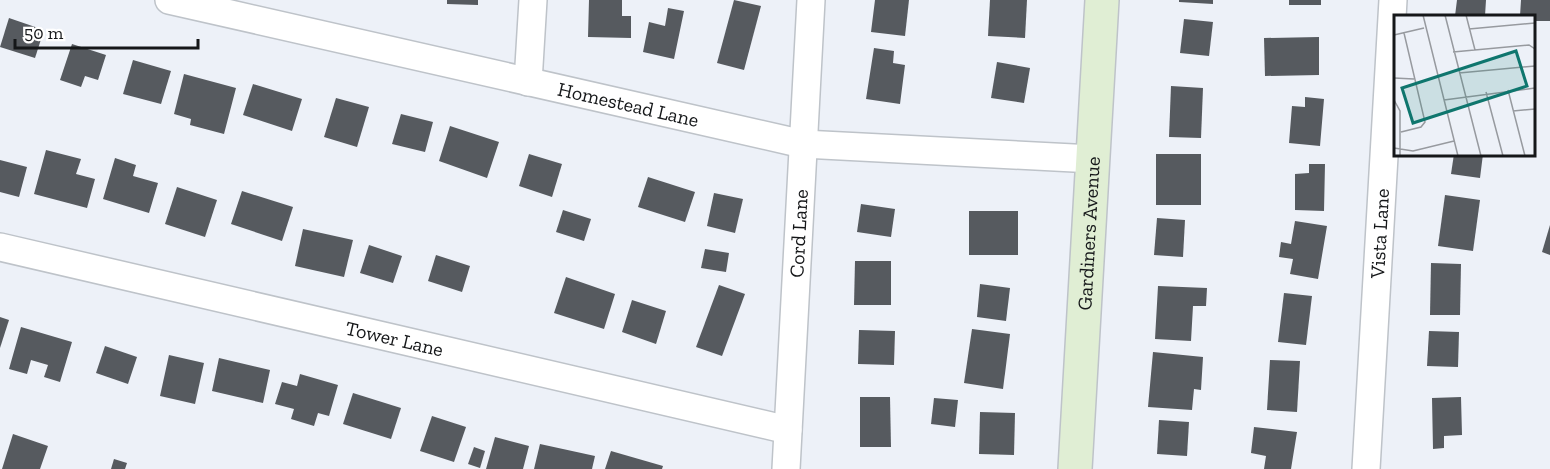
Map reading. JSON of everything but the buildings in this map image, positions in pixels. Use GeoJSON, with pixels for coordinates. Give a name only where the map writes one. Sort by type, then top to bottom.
{"type":"FeatureCollection","features":[{"type":"Feature","properties":{"kind":"main road","name":"Gardiners Avenue"},"geometry":{"type":"LineString","coordinates":[[1075,469],[1102,0]]}},
{"type":"Feature","properties":{"kind":"street","name":"Homestead Lane"},"geometry":{"type":"LineString","coordinates":[[169,0],[253,10],[528,82],[803,144],[1093,159]]}},
{"type":"Feature","properties":{"kind":"street"},"geometry":{"type":"LineString","coordinates":[[528,82],[533,0]]}},
{"type":"Feature","properties":{"kind":"street","name":"Cord Lane"},"geometry":{"type":"LineString","coordinates":[[786,469],[811,0]]}},
{"type":"Feature","properties":{"kind":"street","name":"Vista Lane"},"geometry":{"type":"LineString","coordinates":[[1366,469],[1393,0]]}},
{"type":"Feature","properties":{"kind":"street","name":"Tower Lane"},"geometry":{"type":"LineString","coordinates":[[0,247],[788,430]]}}]}
